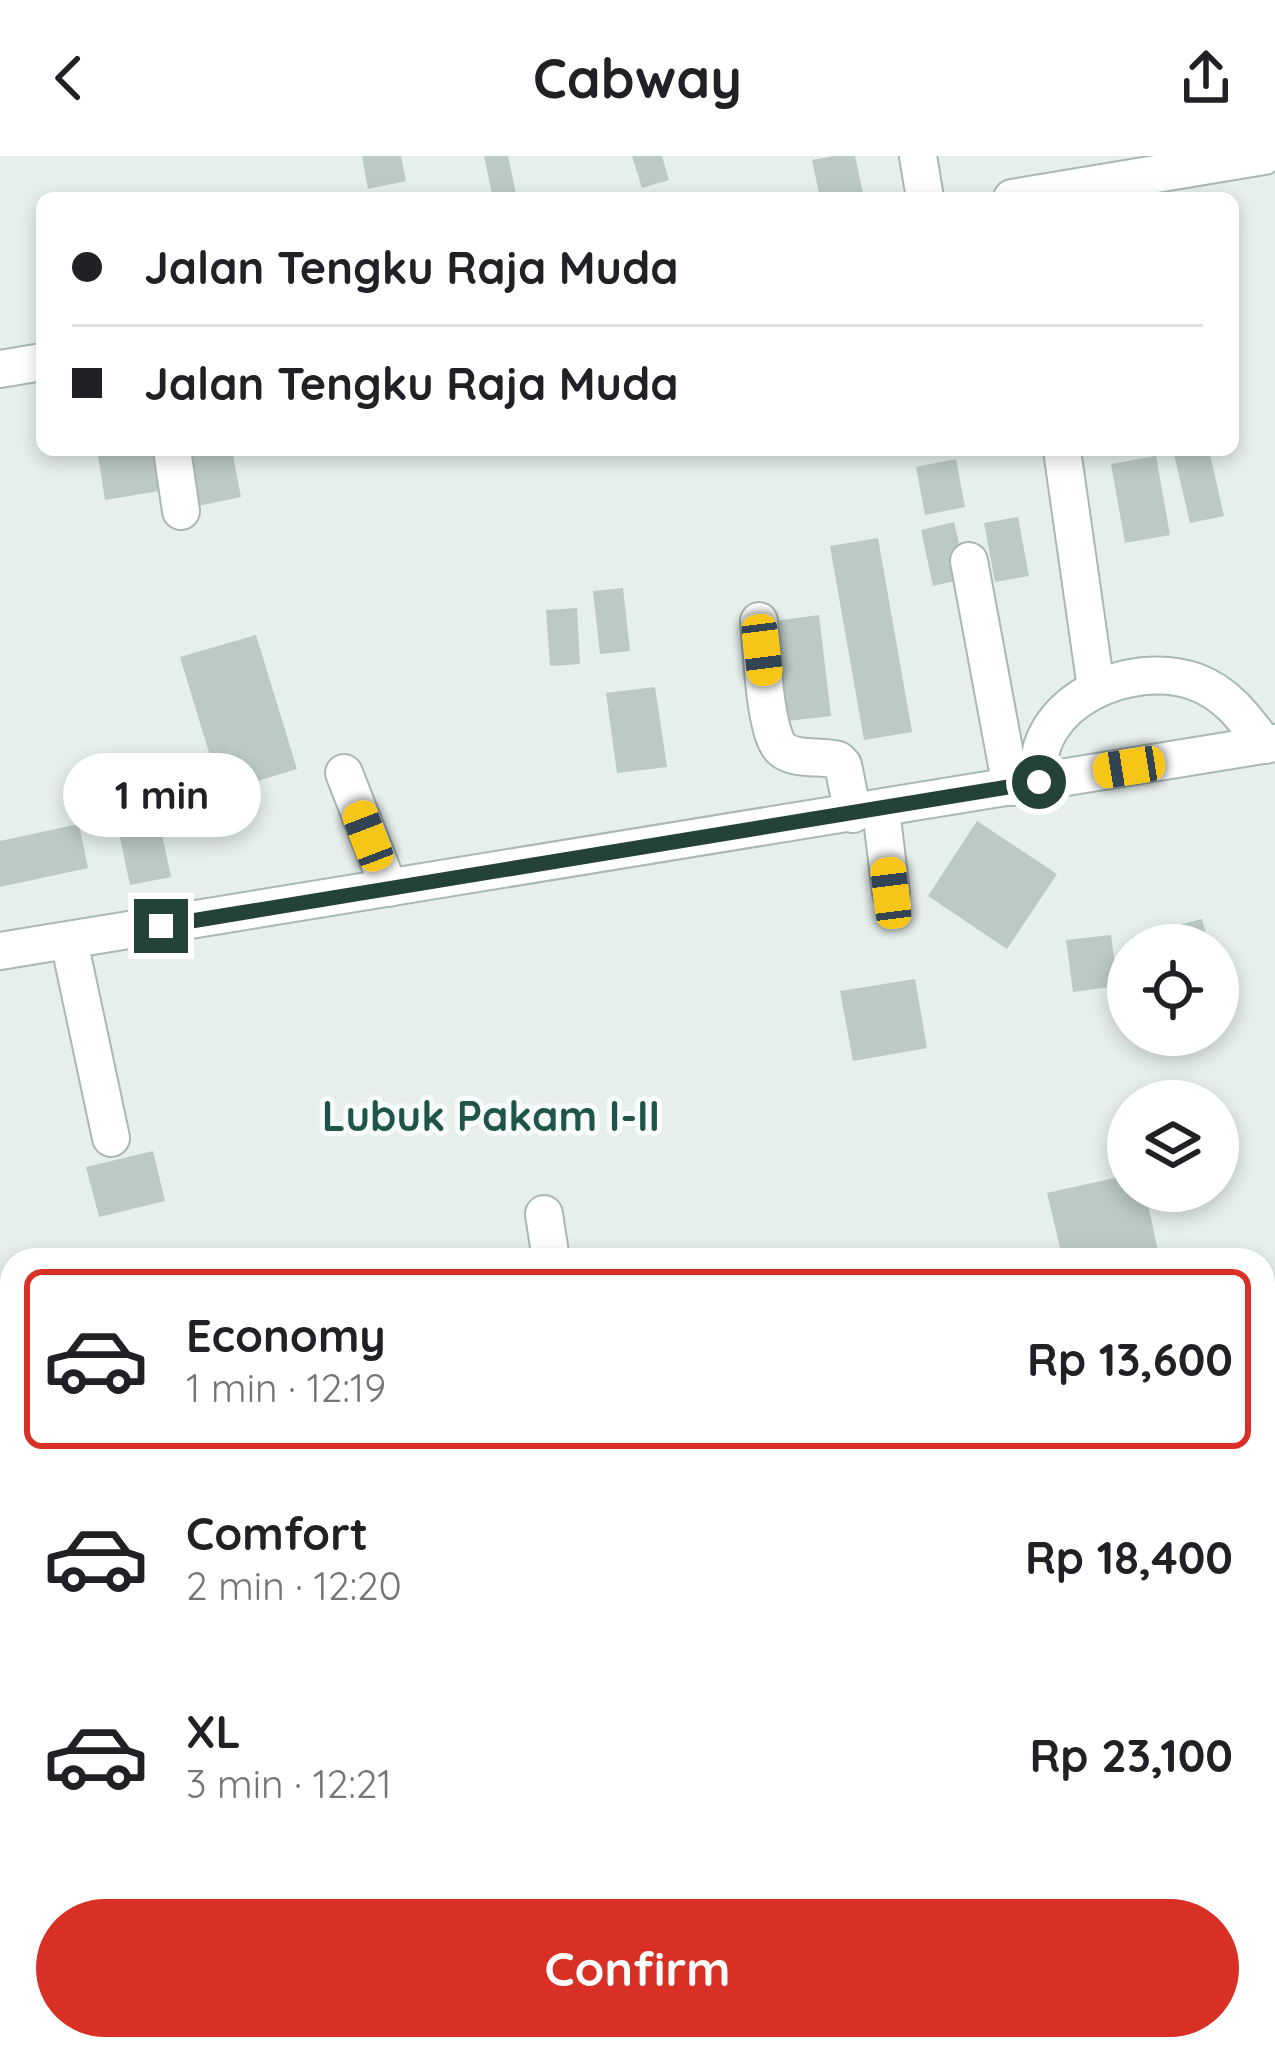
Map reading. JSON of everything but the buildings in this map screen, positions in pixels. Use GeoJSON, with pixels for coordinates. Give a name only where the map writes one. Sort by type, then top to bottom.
{"type":"FeatureCollection","features":[{"type":"Feature","properties":{"kind":"street"},"geometry":{"type":"LineString","coordinates":[[918,156],[924,192]]}},
{"type":"Feature","properties":{"kind":"street"},"geometry":{"type":"LineString","coordinates":[[1048,192],[1264,156]]}},
{"type":"Feature","properties":{"kind":"street"},"geometry":{"type":"LineString","coordinates":[[0,369],[36,363]]}},
{"type":"Feature","properties":{"kind":"street"},"geometry":{"type":"LineString","coordinates":[[173,456],[181,511]]}},
{"type":"Feature","properties":{"kind":"street"},"geometry":{"type":"LineString","coordinates":[[1063,456],[1096,688]]}},
{"type":"Feature","properties":{"kind":"street"},"geometry":{"type":"LineString","coordinates":[[970,561],[1025,784]]}},
{"type":"Feature","properties":{"kind":"street"},"geometry":{"type":"LineString","coordinates":[[759,621],[777,746],[786,753],[838,760],[843,765],[867,812],[891,893]]}},
{"type":"Feature","properties":{"kind":"street"},"geometry":{"type":"LineString","coordinates":[[1025,784],[1054,724],[1073,704],[1096,688],[1135,676],[1182,677],[1215,691],[1270,744]]}},
{"type":"Feature","properties":{"kind":"street"},"geometry":{"type":"LineString","coordinates":[[0,951],[1270,744]]}},
{"type":"Feature","properties":{"kind":"street"},"geometry":{"type":"LineString","coordinates":[[344,773],[389,888]]}},
{"type":"Feature","properties":{"kind":"street"},"geometry":{"type":"LineString","coordinates":[[69,941],[111,1138]]}},
{"type":"Feature","properties":{"kind":"street"},"geometry":{"type":"LineString","coordinates":[[544,1214],[549,1248]]}},
{"type":"Feature","properties":{"kind":"district","name":"Lubuk Pakam I-II"},"geometry":{"type":"Point","coordinates":[491,1116]}},
{"type":"Feature","properties":{"kind":"route"},"geometry":{"type":"LineString","coordinates":[[161,926],[1039,782]]}}]}
